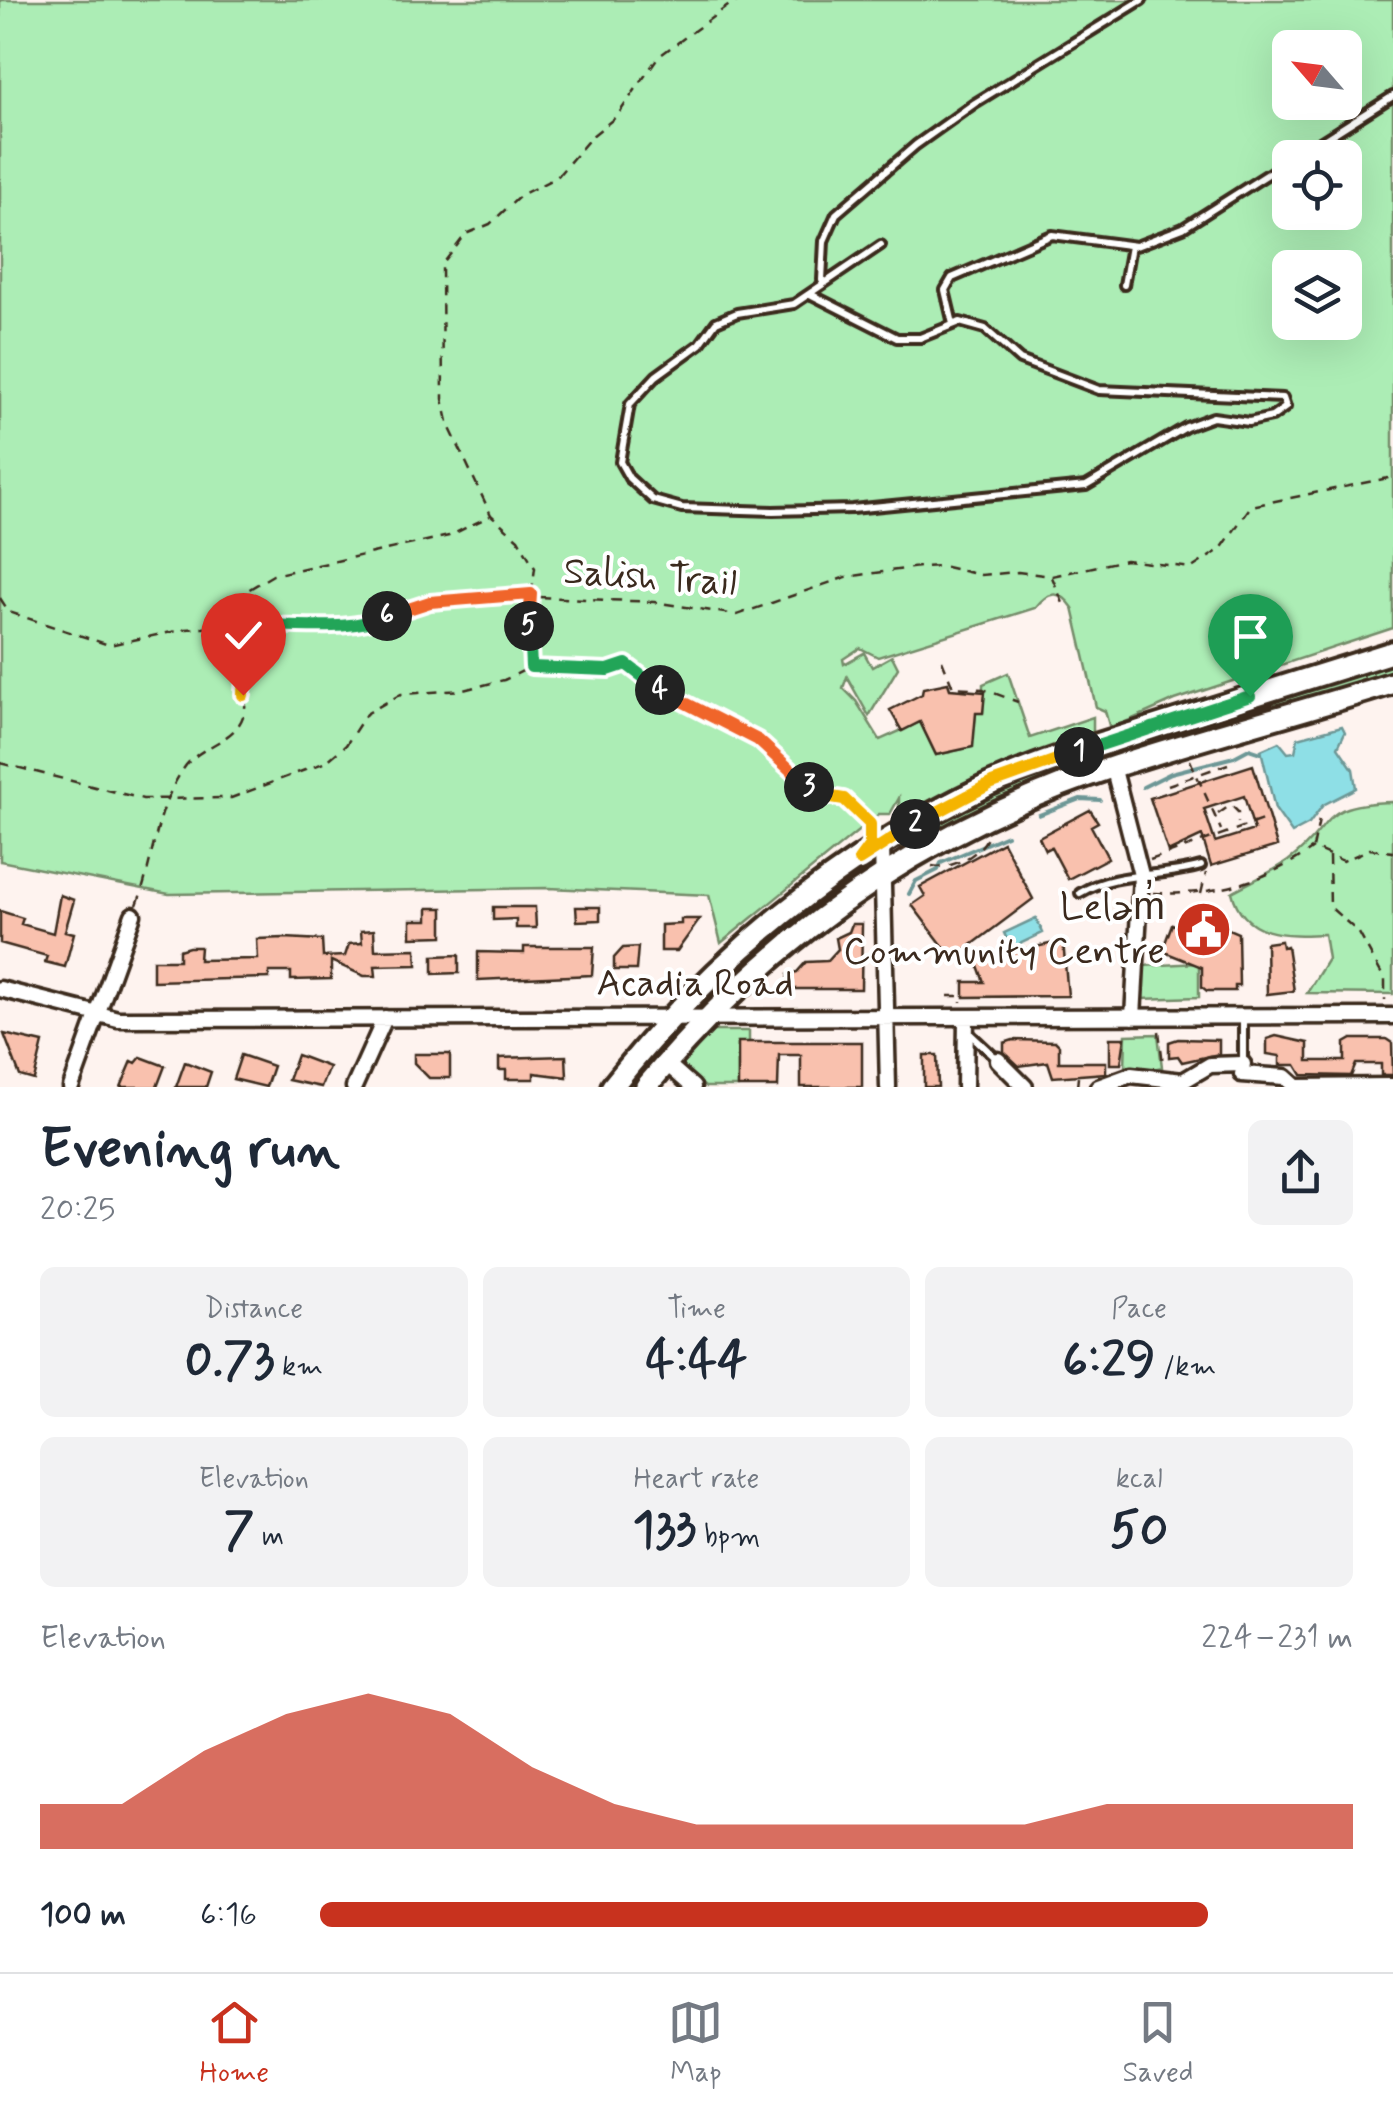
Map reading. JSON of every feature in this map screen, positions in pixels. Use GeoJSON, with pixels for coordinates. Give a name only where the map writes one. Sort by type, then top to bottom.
{"type":"FeatureCollection","features":[{"type":"Feature","properties":{"kind":"main road"},"geometry":{"type":"LineString","coordinates":[[617,1085],[671,1016],[761,930],[933,812],[992,783],[1108,742],[1393,652]]}},
{"type":"Feature","properties":{"kind":"main road"},"geometry":{"type":"LineString","coordinates":[[646,1087],[708,1017],[791,938],[884,874],[990,816],[1114,766],[1393,683]]}},
{"type":"Feature","properties":{"kind":"main road"},"geometry":{"type":"LineString","coordinates":[[1108,742],[1114,766]]}},
{"type":"Feature","properties":{"kind":"street"},"geometry":{"type":"LineString","coordinates":[[1114,766],[1140,869],[1142,893],[1132,1017]]}},
{"type":"Feature","properties":{"kind":"street"},"geometry":{"type":"LineString","coordinates":[[882,846],[888,1087]]}},
{"type":"Feature","properties":{"kind":"street"},"geometry":{"type":"LineString","coordinates":[[72,1087],[133,915]]}},
{"type":"Feature","properties":{"kind":"street","name":"Acadia Road"},"geometry":{"type":"LineString","coordinates":[[0,989],[118,1019],[671,1016],[887,1018],[966,1025],[1132,1017],[1393,1016]]}},
{"type":"Feature","properties":{"kind":"street"},"geometry":{"type":"LineString","coordinates":[[354,1087],[386,1018]]}},
{"type":"Feature","properties":{"kind":"street"},"geometry":{"type":"LineString","coordinates":[[965,1087],[966,1025]]}},
{"type":"Feature","properties":{"kind":"street"},"geometry":{"type":"LineString","coordinates":[[998,1060],[1025,1087]]}},
{"type":"Feature","properties":{"kind":"street"},"geometry":{"type":"LineString","coordinates":[[666,1063],[693,1087]]}},
{"type":"Feature","properties":{"kind":"street"},"geometry":{"type":"LineString","coordinates":[[1098,1087],[1131,1075],[1178,1083],[1210,1064],[1285,1077],[1296,1087],[1393,1086]]}},
{"type":"Feature","properties":{"kind":"lane"},"geometry":{"type":"LineString","coordinates":[[822,283],[824,240],[836,214],[916,146],[975,103],[1142,0]]}},
{"type":"Feature","properties":{"kind":"lane"},"geometry":{"type":"LineString","coordinates":[[1321,140],[1393,96]]}},
{"type":"Feature","properties":{"kind":"lane"},"geometry":{"type":"LineString","coordinates":[[953,324],[946,290],[952,278],[1052,235],[1130,246],[1184,228],[1272,171]]}},
{"type":"Feature","properties":{"kind":"lane"},"geometry":{"type":"LineString","coordinates":[[812,296],[897,338],[920,338],[953,324],[985,329],[1020,360],[1099,390],[1283,398],[1284,412],[1260,420],[1212,417],[1186,427],[1086,486],[852,509],[773,511],[682,508],[653,500],[643,492],[620,462],[630,404],[672,362],[700,344],[716,322],[812,296],[822,283],[881,245]]}},
{"type":"Feature","properties":{"kind":"lane"},"geometry":{"type":"LineString","coordinates":[[1124,285],[1130,246]]}},
{"type":"Feature","properties":{"kind":"lane"},"geometry":{"type":"LineString","coordinates":[[1080,892],[1140,869],[1168,876],[1201,866]]}},
{"type":"Feature","properties":{"kind":"lane"},"geometry":{"type":"LineString","coordinates":[[1243,1069],[1244,1017]]}},
{"type":"Feature","properties":{"kind":"lane"},"geometry":{"type":"LineString","coordinates":[[966,1025],[998,1060]]}},
{"type":"Feature","properties":{"kind":"path"},"geometry":{"type":"LineString","coordinates":[[531,667],[531,594],[535,577],[530,556],[491,515],[449,426],[443,399],[442,267],[458,242],[490,224],[518,197],[562,172],[592,136],[617,116],[658,56],[732,3],[745,0]]}},
{"type":"Feature","properties":{"kind":"path","name":"Salish Trail"},"geometry":{"type":"LineString","coordinates":[[0,598],[4,608],[16,614],[109,645],[163,632],[256,624],[342,626],[430,602],[531,594],[690,606],[737,615],[846,577],[918,567],[942,566],[981,575],[1018,572],[1052,576],[1124,560],[1192,568],[1221,549],[1251,506],[1393,477]]}},
{"type":"Feature","properties":{"kind":"path"},"geometry":{"type":"LineString","coordinates":[[133,915],[167,802],[186,764],[232,732],[244,716],[244,669],[232,644],[241,594],[273,576],[449,536],[491,515]]}},
{"type":"Feature","properties":{"kind":"path"},"geometry":{"type":"LineString","coordinates":[[1052,576],[1064,608]]}},
{"type":"Feature","properties":{"kind":"path"},"geometry":{"type":"LineString","coordinates":[[942,660],[953,687],[983,689],[1018,702]]}},
{"type":"Feature","properties":{"kind":"path"},"geometry":{"type":"LineString","coordinates":[[0,763],[167,802],[241,796],[326,762],[346,745],[366,714],[400,694],[463,690],[504,680],[531,667],[608,670],[626,664],[652,679],[664,694],[737,727],[819,795],[844,799],[870,824],[870,845],[859,860]]}},
{"type":"Feature","properties":{"kind":"path"},"geometry":{"type":"LineString","coordinates":[[1190,761],[1222,832]]}},
{"type":"Feature","properties":{"kind":"path"},"geometry":{"type":"LineString","coordinates":[[1168,785],[1228,764]]}},
{"type":"Feature","properties":{"kind":"path"},"geometry":{"type":"LineString","coordinates":[[1217,815],[1231,805],[1238,812],[1238,826]]}},
{"type":"Feature","properties":{"kind":"path"},"geometry":{"type":"LineString","coordinates":[[1140,869],[1222,832],[1268,818]]}},
{"type":"Feature","properties":{"kind":"path"},"geometry":{"type":"LineString","coordinates":[[1142,893],[1200,895],[1272,874],[1313,848],[1320,820]]}},
{"type":"Feature","properties":{"kind":"path"},"geometry":{"type":"LineString","coordinates":[[936,867],[942,868],[986,840]]}},
{"type":"Feature","properties":{"kind":"path"},"geometry":{"type":"LineString","coordinates":[[1313,848],[1344,861],[1370,849],[1393,852]]}},
{"type":"Feature","properties":{"kind":"path"},"geometry":{"type":"LineString","coordinates":[[1329,856],[1330,907],[1370,950],[1376,970],[1385,980],[1385,1000]]}},
{"type":"Feature","properties":{"kind":"path"},"geometry":{"type":"LineString","coordinates":[[1087,949],[1099,957]]}},
{"type":"Feature","properties":{"kind":"path"},"geometry":{"type":"LineString","coordinates":[[948,996],[961,996],[961,1003]]}},
{"type":"Feature","properties":{"kind":"path"},"geometry":{"type":"LineString","coordinates":[[1160,1031],[1161,1060],[1178,1083]]}},
{"type":"Feature","properties":{"kind":"path"},"geometry":{"type":"LineString","coordinates":[[1077,1087],[1078,1077]]}},
{"type":"Feature","properties":{"kind":"green space"},"geometry":{"type":"Polygon","coordinates":[[[0,0],[1393,0],[1393,628],[1175,700],[1110,729],[1105,711],[1096,707],[1073,608],[1059,595],[1045,598],[1035,608],[878,657],[860,648],[843,659],[844,664],[864,653],[872,667],[892,656],[898,668],[869,716],[847,677],[843,688],[856,701],[880,740],[920,722],[936,755],[972,747],[976,713],[983,712],[983,684],[1008,673],[1030,738],[1093,717],[1093,732],[1005,766],[899,817],[899,798],[890,814],[879,814],[721,943],[709,895],[548,888],[169,894],[0,861],[0,0]]]}},
{"type":"Feature","properties":{"kind":"green space"},"geometry":{"type":"Polygon","coordinates":[[[1393,656],[1393,676],[1122,758],[1119,753],[1122,747],[1141,740],[1393,656]]]}},
{"type":"Feature","properties":{"kind":"green space"},"geometry":{"type":"Polygon","coordinates":[[[1091,755],[1098,761],[894,857],[904,845],[947,817],[1073,759],[1091,755]]]}},
{"type":"Feature","properties":{"kind":"green space"},"geometry":{"type":"Polygon","coordinates":[[[1393,802],[1393,994],[1307,993],[1328,959],[1324,934],[1295,935],[1256,926],[1238,907],[1232,892],[1288,861],[1339,812],[1393,802]]]}},
{"type":"Feature","properties":{"kind":"green space"},"geometry":{"type":"Polygon","coordinates":[[[870,862],[871,873],[707,1010],[688,1008],[766,932],[870,862]]]}},
{"type":"Feature","properties":{"kind":"green space"},"geometry":{"type":"Polygon","coordinates":[[[1199,963],[1199,997],[1141,999],[1142,966],[1199,963]]]}},
{"type":"Feature","properties":{"kind":"green space"},"geometry":{"type":"Polygon","coordinates":[[[680,1023],[688,1028],[638,1087],[630,1087],[629,1072],[680,1023]]]}},
{"type":"Feature","properties":{"kind":"green space"},"geometry":{"type":"Polygon","coordinates":[[[710,1031],[749,1031],[749,1043],[738,1043],[738,1087],[705,1087],[680,1065],[710,1031]]]}},
{"type":"Feature","properties":{"kind":"green space"},"geometry":{"type":"Polygon","coordinates":[[[1158,1034],[1162,1067],[1145,1071],[1125,1068],[1126,1035],[1158,1034]]]}},
{"type":"Feature","properties":{"kind":"water"},"geometry":{"type":"Polygon","coordinates":[[[1342,726],[1345,732],[1338,747],[1353,769],[1356,788],[1323,805],[1309,824],[1292,833],[1275,809],[1261,750],[1279,742],[1288,753],[1295,752],[1298,738],[1342,726]]]}},
{"type":"Feature","properties":{"kind":"water"},"geometry":{"type":"Polygon","coordinates":[[[1036,918],[1043,933],[1011,948],[1004,933],[1036,918]]]}},
{"type":"Feature","properties":{"kind":"building"},"geometry":{"type":"Polygon","coordinates":[[[948,683],[950,689],[985,692],[983,713],[976,713],[973,747],[936,755],[920,722],[902,731],[890,710],[922,694],[923,688],[948,683]]]}},
{"type":"Feature","properties":{"kind":"building"},"geometry":{"type":"Polygon","coordinates":[[[1253,765],[1277,846],[1211,866],[1202,836],[1168,852],[1150,798],[1253,765]],[[1244,796],[1204,809],[1215,842],[1254,830],[1244,796]]]}},
{"type":"Feature","properties":{"kind":"building"},"geometry":{"type":"Polygon","coordinates":[[[1090,810],[1098,822],[1091,826],[1108,858],[1068,879],[1051,847],[1045,850],[1039,837],[1090,810]]]}},
{"type":"Feature","properties":{"kind":"building"},"geometry":{"type":"Polygon","coordinates":[[[1003,842],[1033,899],[953,959],[912,905],[925,896],[920,887],[1003,842]]]}},
{"type":"Feature","properties":{"kind":"building"},"geometry":{"type":"Polygon","coordinates":[[[60,895],[74,900],[65,931],[74,933],[65,967],[45,962],[47,956],[0,943],[0,911],[23,918],[21,924],[53,933],[60,895]]]}},
{"type":"Feature","properties":{"kind":"building"},"geometry":{"type":"Polygon","coordinates":[[[493,907],[535,907],[536,928],[516,928],[516,919],[493,920],[493,907]]]}},
{"type":"Feature","properties":{"kind":"building"},"geometry":{"type":"Polygon","coordinates":[[[576,907],[600,907],[600,920],[577,921],[576,907]]]}},
{"type":"Feature","properties":{"kind":"building"},"geometry":{"type":"Polygon","coordinates":[[[428,908],[443,908],[443,936],[411,937],[411,920],[428,920],[428,908]]]}},
{"type":"Feature","properties":{"kind":"building"},"geometry":{"type":"Polygon","coordinates":[[[1193,914],[1226,914],[1226,928],[1238,933],[1239,986],[1235,986],[1235,991],[1207,991],[1202,987],[1202,967],[1162,951],[1172,924],[1186,930],[1193,914]]]}},
{"type":"Feature","properties":{"kind":"building"},"geometry":{"type":"Polygon","coordinates":[[[681,919],[700,919],[677,951],[661,951],[661,925],[681,924],[681,919]]]}},
{"type":"Feature","properties":{"kind":"building"},"geometry":{"type":"Polygon","coordinates":[[[852,924],[862,924],[861,989],[786,989],[788,974],[797,972],[806,962],[827,961],[838,949],[836,938],[849,932],[852,924]]]}},
{"type":"Feature","properties":{"kind":"building"},"geometry":{"type":"Polygon","coordinates":[[[374,930],[375,950],[416,949],[417,965],[375,966],[376,976],[364,976],[331,961],[331,979],[291,980],[291,972],[269,972],[269,978],[153,981],[153,960],[179,960],[179,950],[189,947],[200,947],[199,960],[258,959],[257,939],[322,940],[323,957],[345,956],[349,944],[362,943],[361,931],[374,930]]]}},
{"type":"Feature","properties":{"kind":"building"},"geometry":{"type":"Polygon","coordinates":[[[1063,941],[1068,996],[964,997],[964,982],[984,982],[976,960],[1063,941]]]}},
{"type":"Feature","properties":{"kind":"building"},"geometry":{"type":"Polygon","coordinates":[[[1281,941],[1282,947],[1287,946],[1294,991],[1267,994],[1266,943],[1281,941]]]}},
{"type":"Feature","properties":{"kind":"building"},"geometry":{"type":"Polygon","coordinates":[[[524,947],[594,947],[592,975],[478,980],[478,952],[524,953],[524,947]]]}},
{"type":"Feature","properties":{"kind":"building"},"geometry":{"type":"Polygon","coordinates":[[[638,947],[636,970],[614,970],[614,958],[623,948],[638,947]]]}},
{"type":"Feature","properties":{"kind":"building"},"geometry":{"type":"Polygon","coordinates":[[[459,955],[459,973],[433,974],[433,956],[459,955]]]}},
{"type":"Feature","properties":{"kind":"building"},"geometry":{"type":"Polygon","coordinates":[[[4,1034],[43,1043],[34,1080],[20,1076],[4,1034]]]}},
{"type":"Feature","properties":{"kind":"building"},"geometry":{"type":"Polygon","coordinates":[[[1276,1036],[1308,1043],[1308,1061],[1345,1061],[1345,1043],[1352,1039],[1386,1039],[1392,1043],[1393,1075],[1381,1075],[1381,1064],[1356,1064],[1351,1076],[1302,1075],[1296,1065],[1280,1065],[1280,1056],[1267,1054],[1267,1039],[1276,1036]]]}},
{"type":"Feature","properties":{"kind":"building"},"geometry":{"type":"Polygon","coordinates":[[[1110,1038],[1125,1038],[1121,1064],[1110,1064],[1110,1038]]]}},
{"type":"Feature","properties":{"kind":"building"},"geometry":{"type":"Polygon","coordinates":[[[1219,1040],[1219,1054],[1182,1062],[1178,1056],[1169,1057],[1169,1042],[1219,1040]]]}},
{"type":"Feature","properties":{"kind":"building"},"geometry":{"type":"Polygon","coordinates":[[[1055,1041],[1059,1045],[1059,1062],[1106,1062],[1106,1073],[1053,1077],[1048,1062],[1019,1066],[1004,1052],[1004,1043],[1055,1041]]]}},
{"type":"Feature","properties":{"kind":"building"},"geometry":{"type":"Polygon","coordinates":[[[738,1042],[862,1042],[862,1087],[801,1087],[801,1055],[779,1055],[778,1087],[738,1087],[738,1042]]]}},
{"type":"Feature","properties":{"kind":"building"},"geometry":{"type":"Polygon","coordinates":[[[414,1054],[450,1054],[450,1078],[429,1078],[414,1063],[414,1054]]]}},
{"type":"Feature","properties":{"kind":"building"},"geometry":{"type":"Polygon","coordinates":[[[241,1055],[273,1066],[266,1087],[233,1079],[241,1055]]]}},
{"type":"Feature","properties":{"kind":"building"},"geometry":{"type":"Polygon","coordinates":[[[297,1055],[329,1067],[321,1087],[288,1080],[297,1055]]]}},
{"type":"Feature","properties":{"kind":"building"},"geometry":{"type":"Polygon","coordinates":[[[924,1055],[937,1055],[938,1087],[924,1087],[924,1055]]]}},
{"type":"Feature","properties":{"kind":"building"},"geometry":{"type":"Polygon","coordinates":[[[566,1056],[567,1077],[534,1073],[534,1079],[506,1079],[506,1070],[499,1070],[499,1058],[566,1056]]]}},
{"type":"Feature","properties":{"kind":"building"},"geometry":{"type":"Polygon","coordinates":[[[141,1057],[165,1066],[157,1087],[121,1087],[132,1061],[136,1063],[141,1057]]]}},
{"type":"Feature","properties":{"kind":"building"},"geometry":{"type":"Polygon","coordinates":[[[185,1062],[211,1072],[206,1087],[176,1087],[185,1062]]]}},
{"type":"Feature","properties":{"kind":"waterway"},"geometry":{"type":"LineString","coordinates":[[1143,787],[1171,773],[1234,757],[1249,749],[1261,753]]}},
{"type":"Feature","properties":{"kind":"waterway"},"geometry":{"type":"LineString","coordinates":[[1039,815],[1080,799],[1100,800]]}},
{"type":"Feature","properties":{"kind":"waterway"},"geometry":{"type":"LineString","coordinates":[[909,894],[916,881],[938,870],[941,863],[1007,835]]}},
{"type":"Feature","properties":{"kind":"place","name":"Leləm̓ Community Centre"},"geometry":{"type":"Point","coordinates":[1204,930]}},
{"type":"Feature","properties":{"kind":"route"},"geometry":{"type":"LineString","coordinates":[[243,695],[244,669],[232,644],[232,629],[256,624],[342,626],[378,620],[430,602],[531,594],[531,667],[608,670],[626,664],[652,679],[664,694],[737,727],[758,740],[819,795],[844,799],[870,824],[870,845],[859,860],[933,812],[992,783],[1250,696]]}}]}
